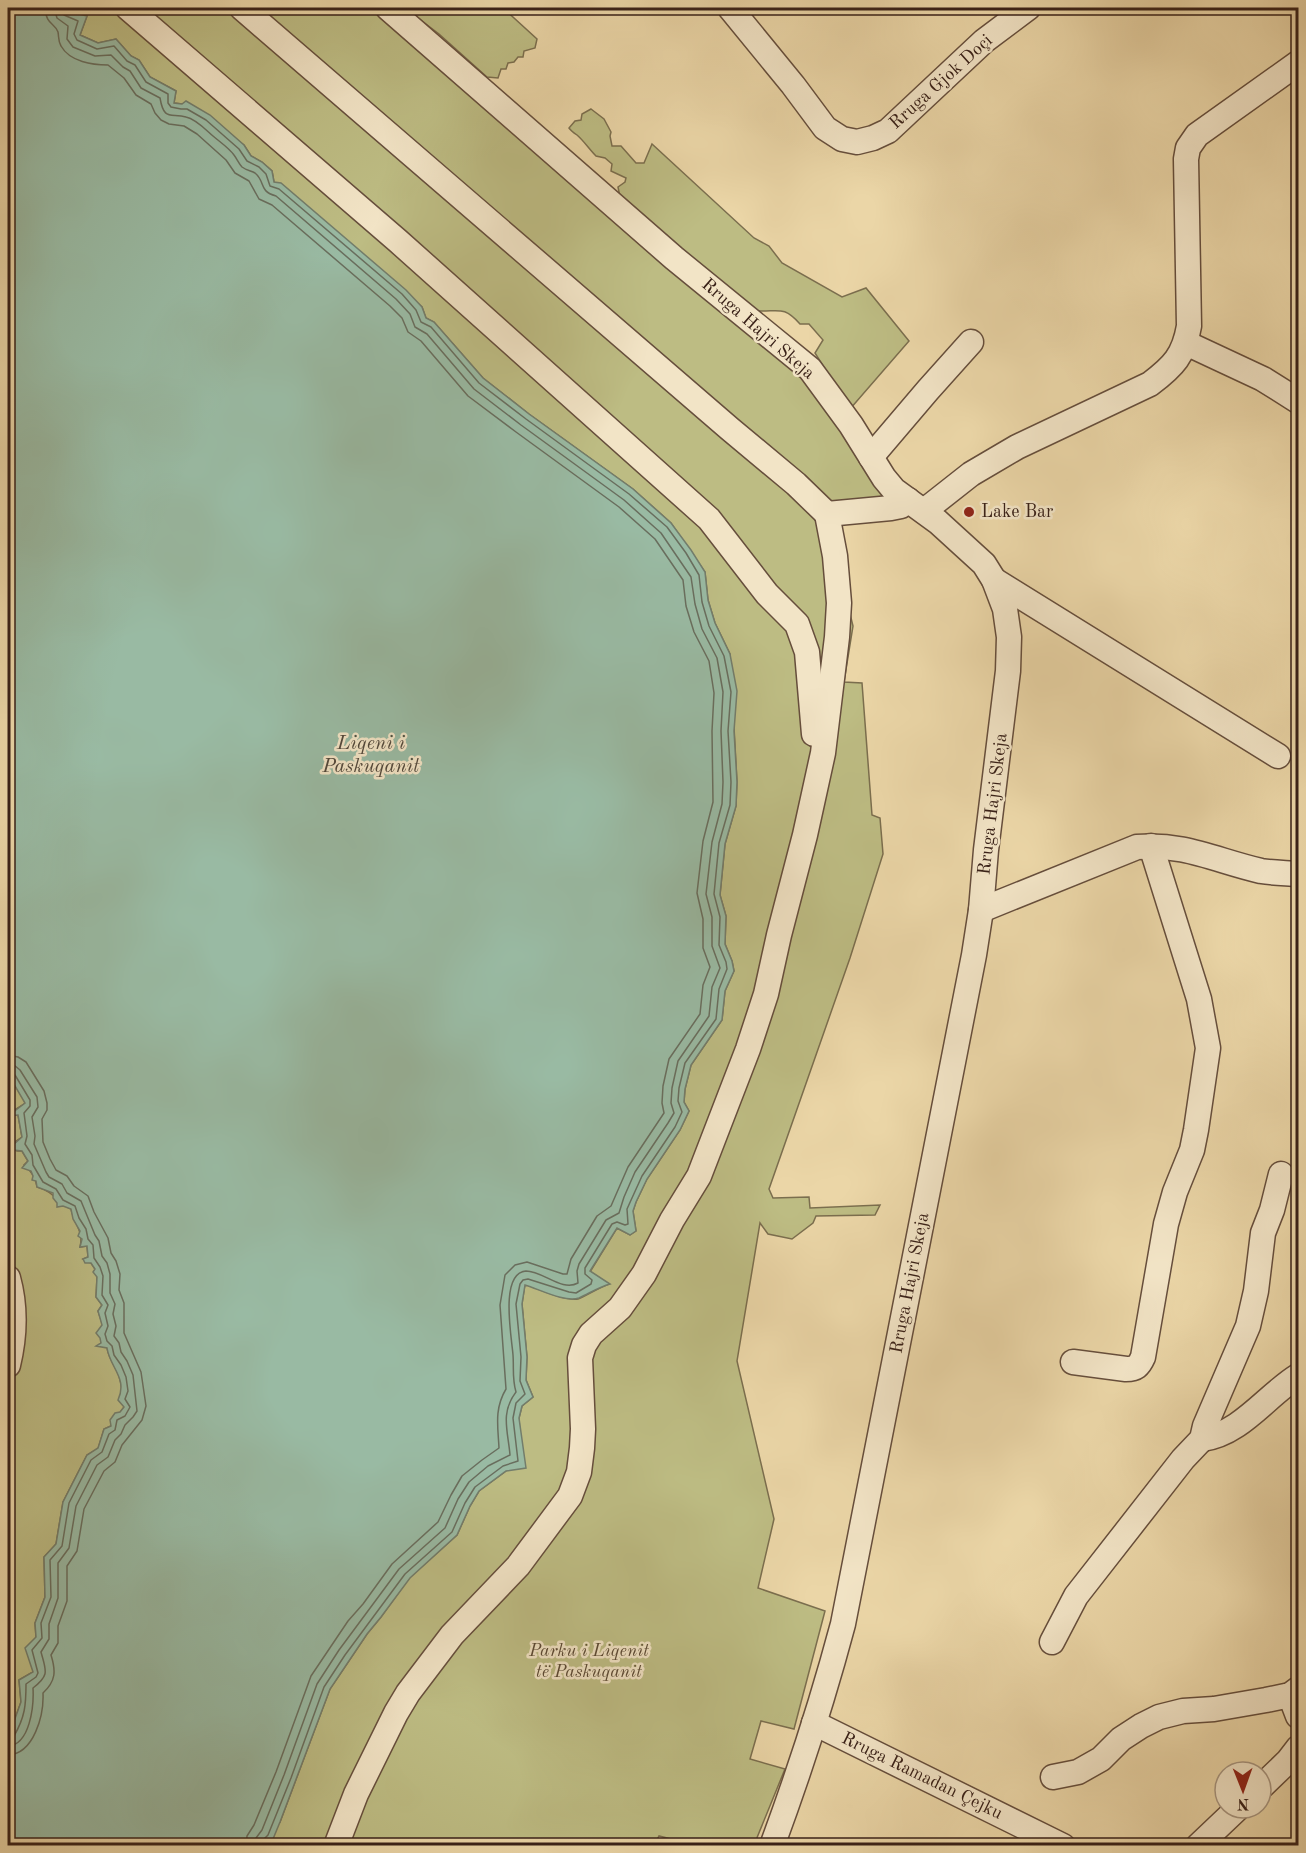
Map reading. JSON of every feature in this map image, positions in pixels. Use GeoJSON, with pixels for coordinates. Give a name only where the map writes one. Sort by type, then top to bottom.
{"type":"FeatureCollection","features":[{"type":"Feature","properties":{"kind":"street"},"geometry":{"type":"LineString","coordinates":[[128,8],[407,249],[709,519],[767,594],[797,624],[807,651],[813,732],[823,753]]}},
{"type":"Feature","properties":{"kind":"street"},"geometry":{"type":"LineString","coordinates":[[242,8],[796,484],[827,514],[835,556],[839,603],[823,753],[805,835],[758,1020],[699,1176],[672,1220],[644,1274],[620,1308],[591,1334],[584,1345],[580,1358],[582,1448],[579,1472],[570,1496],[518,1566],[452,1635],[408,1693],[356,1794],[336,1845]]}},
{"type":"Feature","properties":{"kind":"street","name":"Rruga Hajri Skeja"},"geometry":{"type":"LineString","coordinates":[[387,8],[674,258],[810,369],[851,425],[884,478],[908,506],[938,522],[984,564],[994,580],[1005,609],[1009,637],[1008,671],[974,955],[843,1624],[818,1725],[772,1845]]}},
{"type":"Feature","properties":{"kind":"street","name":"Rruga Gjok Doçi"},"geometry":{"type":"LineString","coordinates":[[730,8],[825,128],[842,139],[857,142],[888,131],[984,40],[1028,8]]}},
{"type":"Feature","properties":{"kind":"street"},"geometry":{"type":"LineString","coordinates":[[827,514],[908,506],[971,474],[1017,447],[1150,384],[1166,372],[1180,356],[1186,343],[1189,326],[1186,159],[1188,148],[1197,135],[1211,124],[1297,67]]}},
{"type":"Feature","properties":{"kind":"street"},"geometry":{"type":"LineString","coordinates":[[871,457],[971,342]]}},
{"type":"Feature","properties":{"kind":"street"},"geometry":{"type":"LineString","coordinates":[[1186,343],[1263,379],[1299,401]]}},
{"type":"Feature","properties":{"kind":"street"},"geometry":{"type":"LineString","coordinates":[[994,580],[1278,756]]}},
{"type":"Feature","properties":{"kind":"street"},"geometry":{"type":"LineString","coordinates":[[1073,1362],[1126,1369],[1134,1369],[1140,1365],[1166,1224],[1197,1130],[1209,1048],[1199,999],[1151,846]]}},
{"type":"Feature","properties":{"kind":"street"},"geometry":{"type":"LineString","coordinates":[[981,910],[1137,847],[1183,848],[1264,872],[1299,874]]}},
{"type":"Feature","properties":{"kind":"street"},"geometry":{"type":"LineString","coordinates":[[1052,1642],[1076,1596],[1183,1459],[1203,1439],[1205,1426],[1248,1326],[1256,1291],[1263,1233],[1272,1210],[1281,1174]]}},
{"type":"Feature","properties":{"kind":"street"},"geometry":{"type":"LineString","coordinates":[[8,1278],[14,1312],[13,1343],[8,1365]]}},
{"type":"Feature","properties":{"kind":"street"},"geometry":{"type":"LineString","coordinates":[[1203,1439],[1216,1437],[1239,1423],[1299,1376]]}},
{"type":"Feature","properties":{"kind":"street"},"geometry":{"type":"LineString","coordinates":[[1053,1777],[1078,1772],[1101,1759],[1121,1739],[1159,1717],[1183,1711],[1296,1700]]}},
{"type":"Feature","properties":{"kind":"street"},"geometry":{"type":"LineString","coordinates":[[790,1845],[818,1725]]}},
{"type":"Feature","properties":{"kind":"street","name":"Rruga Ramadan Çejku"},"geometry":{"type":"LineString","coordinates":[[818,1725],[1063,1845]]}},
{"type":"Feature","properties":{"kind":"street"},"geometry":{"type":"LineString","coordinates":[[1273,1775],[1299,1748]]}},
{"type":"Feature","properties":{"kind":"street"},"geometry":{"type":"LineString","coordinates":[[1198,1845],[1225,1820]]}},
{"type":"Feature","properties":{"kind":"green space","name":"Parku i Liqenit të Paskuqanit"},"geometry":{"type":"Polygon","coordinates":[[[64,8],[371,8],[502,116],[808,379],[886,499],[841,520],[837,532],[841,577],[853,626],[844,682],[862,683],[872,815],[880,818],[883,854],[850,958],[769,1189],[773,1198],[809,1197],[810,1208],[880,1205],[875,1215],[816,1216],[813,1223],[792,1239],[768,1234],[760,1223],[737,1361],[774,1519],[758,1588],[825,1611],[794,1729],[761,1721],[750,1759],[785,1769],[754,1845],[694,1845],[659,1836],[654,1846],[260,1846],[280,1822],[330,1689],[409,1578],[457,1535],[479,1491],[506,1471],[520,1435],[519,1418],[522,1406],[533,1397],[526,1380],[527,1357],[522,1304],[525,1284],[566,1298],[578,1299],[609,1284],[590,1272],[617,1228],[630,1235],[636,1231],[633,1211],[636,1202],[647,1179],[680,1130],[689,1111],[684,1102],[691,1065],[722,1020],[725,991],[734,971],[725,944],[726,916],[720,895],[725,844],[736,806],[737,782],[730,654],[715,623],[708,600],[705,572],[671,523],[633,489],[483,378],[434,322],[426,318],[422,307],[274,182],[272,171],[251,156],[244,145],[182,104],[174,103],[176,91],[150,77],[139,60],[131,56],[116,39],[98,43],[80,35],[87,16],[64,8]]]}},
{"type":"Feature","properties":{"kind":"green space"},"geometry":{"type":"Polygon","coordinates":[[[405,8],[503,8],[537,39],[535,48],[524,51],[523,57],[518,57],[514,62],[508,63],[506,69],[501,69],[498,78],[487,77],[439,34],[405,8]]]}},
{"type":"Feature","properties":{"kind":"green space"},"geometry":{"type":"Polygon","coordinates":[[[591,109],[604,119],[611,132],[612,146],[621,146],[636,163],[644,163],[652,144],[754,238],[769,246],[782,263],[842,297],[866,288],[909,341],[850,409],[815,353],[823,340],[809,324],[800,324],[785,312],[756,311],[677,249],[620,197],[618,187],[625,182],[626,178],[611,171],[612,164],[605,158],[596,156],[569,128],[575,121],[581,120],[582,114],[591,109]]]}},
{"type":"Feature","properties":{"kind":"green space"},"geometry":{"type":"Polygon","coordinates":[[[8,1074],[26,1103],[8,1114],[8,1074]]]}},
{"type":"Feature","properties":{"kind":"green space"},"geometry":{"type":"Polygon","coordinates":[[[18,1115],[22,1137],[16,1141],[17,1151],[22,1151],[28,1161],[24,1165],[33,1175],[37,1187],[71,1209],[80,1232],[80,1247],[87,1246],[88,1257],[83,1259],[91,1263],[95,1269],[96,1297],[102,1305],[98,1311],[103,1326],[101,1343],[107,1348],[119,1376],[124,1407],[111,1426],[104,1429],[98,1449],[87,1455],[63,1502],[56,1544],[44,1557],[45,1597],[35,1623],[33,1672],[19,1680],[21,1702],[8,1738],[8,1116],[18,1115]]]}},
{"type":"Feature","properties":{"kind":"water","name":"Liqeni i Paskuqanit"},"geometry":{"type":"Polygon","coordinates":[[[8,8],[64,8],[87,16],[80,35],[98,43],[116,39],[131,56],[139,60],[150,77],[176,91],[174,103],[182,104],[186,101],[210,115],[244,145],[251,156],[272,171],[274,182],[281,183],[406,290],[422,307],[426,318],[434,322],[483,378],[633,489],[671,523],[705,572],[708,600],[715,623],[730,654],[737,691],[734,731],[736,806],[725,844],[720,895],[726,916],[725,944],[734,971],[725,991],[722,1020],[691,1065],[684,1102],[689,1111],[680,1130],[647,1179],[636,1202],[633,1211],[636,1231],[630,1235],[617,1228],[590,1271],[610,1284],[573,1299],[559,1297],[525,1285],[522,1304],[527,1357],[526,1380],[533,1397],[522,1406],[519,1418],[526,1468],[506,1471],[479,1491],[457,1535],[410,1578],[367,1634],[330,1689],[280,1822],[273,1839],[266,1845],[8,1845],[10,1786],[8,1738],[21,1702],[19,1680],[33,1672],[25,1648],[36,1637],[35,1623],[45,1597],[44,1557],[56,1544],[63,1502],[87,1455],[98,1448],[104,1429],[111,1426],[110,1420],[124,1407],[118,1400],[121,1392],[120,1379],[107,1348],[96,1346],[101,1343],[96,1333],[102,1325],[98,1311],[102,1305],[96,1297],[97,1277],[93,1272],[95,1269],[91,1263],[85,1263],[83,1259],[88,1257],[87,1246],[80,1247],[82,1239],[78,1236],[80,1231],[73,1219],[71,1209],[63,1206],[57,1207],[53,1193],[37,1187],[36,1181],[32,1180],[31,1171],[22,1168],[28,1161],[22,1151],[13,1150],[13,1145],[22,1137],[18,1115],[8,1116],[25,1103],[8,1074],[8,8]]]}},
{"type":"Feature","properties":{"kind":"place","name":"Lake Bar"},"geometry":{"type":"Point","coordinates":[969,512]}}]}
